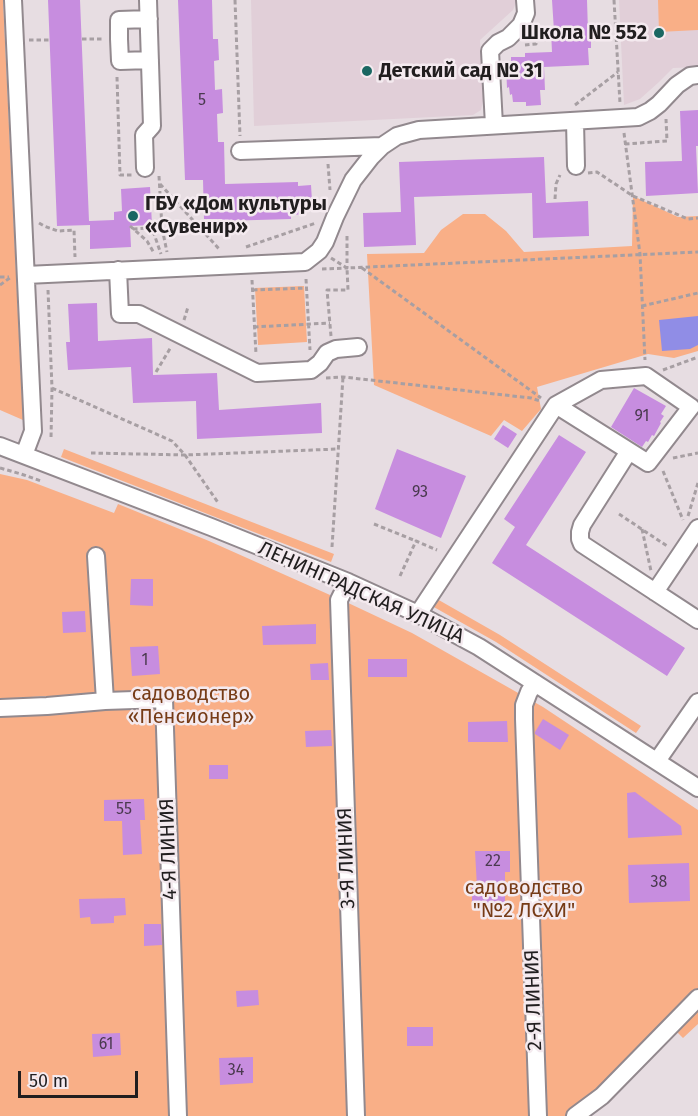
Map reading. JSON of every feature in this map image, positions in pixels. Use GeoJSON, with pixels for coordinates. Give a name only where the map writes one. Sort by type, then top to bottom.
{"type":"FeatureCollection","features":[{"type":"Feature","properties":{"kind":"street"},"geometry":{"type":"LineString","coordinates":[[13,0],[19,276],[33,431],[24,455]]}},
{"type":"Feature","properties":{"kind":"street"},"geometry":{"type":"LineString","coordinates":[[145,172],[144,135],[152,126],[148,0]]}},
{"type":"Feature","properties":{"kind":"street"},"geometry":{"type":"LineString","coordinates":[[494,125],[490,51],[521,26],[526,13],[525,0]]}},
{"type":"Feature","properties":{"kind":"street"},"geometry":{"type":"LineString","coordinates":[[149,19],[119,20],[119,39],[120,61],[150,60]]}},
{"type":"Feature","properties":{"kind":"street"},"geometry":{"type":"LineString","coordinates":[[19,276],[305,262],[320,251],[353,180],[371,157],[397,136],[419,130],[494,125],[573,115],[638,117],[659,104],[677,85],[690,76],[698,75]]}},
{"type":"Feature","properties":{"kind":"street"},"geometry":{"type":"LineString","coordinates":[[573,115],[575,171]]}},
{"type":"Feature","properties":{"kind":"street"},"geometry":{"type":"LineString","coordinates":[[240,151],[382,146]]}},
{"type":"Feature","properties":{"kind":"street"},"geometry":{"type":"LineString","coordinates":[[118,270],[120,314],[139,314],[257,373],[311,370],[327,353],[336,349],[358,347]]}},
{"type":"Feature","properties":{"kind":"street"},"geometry":{"type":"LineString","coordinates":[[417,614],[556,405],[601,380],[646,375],[691,407],[648,463],[556,405]]}},
{"type":"Feature","properties":{"kind":"street","name":"ЛЕНИНГРАДСКАЯ УЛИЦА"},"geometry":{"type":"LineString","coordinates":[[0,446],[348,582],[417,614],[478,647],[698,788]]}},
{"type":"Feature","properties":{"kind":"street"},"geometry":{"type":"LineString","coordinates":[[629,451],[582,525],[580,532],[582,544],[698,620]]}},
{"type":"Feature","properties":{"kind":"street"},"geometry":{"type":"LineString","coordinates":[[655,592],[680,554],[691,526]]}},
{"type":"Feature","properties":{"kind":"street"},"geometry":{"type":"LineString","coordinates":[[96,556],[105,701]]}},
{"type":"Feature","properties":{"kind":"street","name":"3-Я ЛИНИЯ"},"geometry":{"type":"LineString","coordinates":[[348,582],[339,600],[356,1116]]}},
{"type":"Feature","properties":{"kind":"street","name":"2-Я ЛИНИЯ"},"geometry":{"type":"LineString","coordinates":[[535,683],[524,705],[538,1116]]}},
{"type":"Feature","properties":{"kind":"street","name":"4-Я ЛИНИЯ"},"geometry":{"type":"LineString","coordinates":[[0,708],[164,699],[178,1116]]}},
{"type":"Feature","properties":{"kind":"street"},"geometry":{"type":"LineString","coordinates":[[657,761],[698,702]]}},
{"type":"Feature","properties":{"kind":"street"},"geometry":{"type":"LineString","coordinates":[[575,1116],[602,1096],[698,1000]]}},
{"type":"Feature","properties":{"kind":"path"},"geometry":{"type":"LineString","coordinates":[[235,0],[240,151]]}},
{"type":"Feature","properties":{"kind":"path"},"geometry":{"type":"LineString","coordinates":[[614,0],[621,117],[640,254],[646,375],[697,359]]}},
{"type":"Feature","properties":{"kind":"path"},"geometry":{"type":"LineString","coordinates":[[518,45],[536,44],[535,22]]}},
{"type":"Feature","properties":{"kind":"path"},"geometry":{"type":"LineString","coordinates":[[82,39],[119,39]]}},
{"type":"Feature","properties":{"kind":"path"},"geometry":{"type":"LineString","coordinates":[[27,40],[50,40]]}},
{"type":"Feature","properties":{"kind":"path"},"geometry":{"type":"LineString","coordinates":[[573,115],[618,72]]}},
{"type":"Feature","properties":{"kind":"path"},"geometry":{"type":"LineString","coordinates":[[117,73],[120,175],[145,172],[159,174],[162,228],[168,260]]}},
{"type":"Feature","properties":{"kind":"path"},"geometry":{"type":"LineString","coordinates":[[328,164],[330,193]]}},
{"type":"Feature","properties":{"kind":"path"},"geometry":{"type":"LineString","coordinates":[[555,199],[556,184],[560,175],[575,171],[597,172],[633,196],[688,219],[698,218]]}},
{"type":"Feature","properties":{"kind":"path"},"geometry":{"type":"LineString","coordinates":[[160,184],[224,255]]}},
{"type":"Feature","properties":{"kind":"path"},"geometry":{"type":"LineString","coordinates":[[36,220],[57,231],[74,230],[76,272]]}},
{"type":"Feature","properties":{"kind":"path"},"geometry":{"type":"LineString","coordinates":[[245,248],[319,222]]}},
{"type":"Feature","properties":{"kind":"path"},"geometry":{"type":"LineString","coordinates":[[154,254],[147,241],[132,227],[152,228],[161,254]]}},
{"type":"Feature","properties":{"kind":"path"},"geometry":{"type":"LineString","coordinates":[[332,351],[327,290],[348,290],[347,227]]}},
{"type":"Feature","properties":{"kind":"path"},"geometry":{"type":"LineString","coordinates":[[316,269],[698,252]]}},
{"type":"Feature","properties":{"kind":"path"},"geometry":{"type":"LineString","coordinates":[[332,548],[343,377],[531,398],[547,403],[362,268]]}},
{"type":"Feature","properties":{"kind":"path"},"geometry":{"type":"LineString","coordinates":[[305,270],[311,370]]}},
{"type":"Feature","properties":{"kind":"path"},"geometry":{"type":"LineString","coordinates":[[252,272],[257,373]]}},
{"type":"Feature","properties":{"kind":"path"},"geometry":{"type":"LineString","coordinates":[[0,285],[19,276]]}},
{"type":"Feature","properties":{"kind":"path"},"geometry":{"type":"LineString","coordinates":[[253,290],[307,288]]}},
{"type":"Feature","properties":{"kind":"path"},"geometry":{"type":"LineString","coordinates":[[642,306],[698,293]]}},
{"type":"Feature","properties":{"kind":"path"},"geometry":{"type":"LineString","coordinates":[[254,327],[330,323]]}},
{"type":"Feature","properties":{"kind":"path"},"geometry":{"type":"LineString","coordinates":[[52,388],[172,441],[185,455],[219,504]]}},
{"type":"Feature","properties":{"kind":"path"},"geometry":{"type":"LineString","coordinates":[[91,453],[185,455],[338,449]]}},
{"type":"Feature","properties":{"kind":"path"},"geometry":{"type":"LineString","coordinates":[[0,468],[41,481]]}},
{"type":"Feature","properties":{"kind":"path"},"geometry":{"type":"LineString","coordinates":[[663,472],[691,526]]}},
{"type":"Feature","properties":{"kind":"path"},"geometry":{"type":"LineString","coordinates":[[619,514],[680,554]]}},
{"type":"Feature","properties":{"kind":"path"},"geometry":{"type":"LineString","coordinates":[[374,524],[437,550]]}},
{"type":"Feature","properties":{"kind":"path"},"geometry":{"type":"LineString","coordinates":[[642,529],[655,592]]}},
{"type":"Feature","properties":{"kind":"path"},"geometry":{"type":"LineString","coordinates":[[400,576],[416,541]]}},
{"type":"Feature","properties":{"kind":"shaded area","name":"Детский сад № 31"},"geometry":{"type":"Polygon","coordinates":[[[251,0],[517,0],[513,10],[480,40],[483,101],[481,110],[473,115],[254,126],[251,0]]]}},
{"type":"Feature","properties":{"kind":"shaded area","name":"Школа № 552"},"geometry":{"type":"Polygon","coordinates":[[[619,0],[698,0],[698,67],[673,68],[640,99],[624,105],[619,0]]]}},
{"type":"Feature","properties":{"kind":"shaded area"},"geometry":{"type":"Polygon","coordinates":[[[698,316],[698,345],[690,349],[662,351],[659,320],[698,316]]]}},
{"type":"Feature","properties":{"kind":"green space"},"geometry":{"type":"Polygon","coordinates":[[[0,0],[3,0],[23,420],[0,410],[0,0]]]}},
{"type":"Feature","properties":{"kind":"green space"},"geometry":{"type":"Polygon","coordinates":[[[658,0],[698,0],[698,30],[659,32],[658,0]]]}},
{"type":"Feature","properties":{"kind":"green space"},"geometry":{"type":"Polygon","coordinates":[[[633,196],[678,217],[698,216],[698,351],[674,358],[648,354],[537,387],[541,409],[522,431],[504,420],[491,436],[374,385],[367,254],[424,253],[441,230],[463,214],[485,214],[506,231],[524,252],[632,246],[633,196]]]}},
{"type":"Feature","properties":{"kind":"green space"},"geometry":{"type":"Polygon","coordinates":[[[304,286],[307,342],[258,345],[255,288],[304,286]]]}},
{"type":"Feature","properties":{"kind":"green space"},"geometry":{"type":"Polygon","coordinates":[[[64,449],[334,554],[331,562],[61,457],[64,449]]]}},
{"type":"Feature","properties":{"kind":"green space"},"geometry":{"type":"Polygon","coordinates":[[[0,474],[27,480],[114,513],[118,504],[209,541],[330,595],[348,1050],[344,601],[412,633],[543,707],[698,810],[698,1024],[683,1038],[676,1031],[588,1116],[0,1116],[0,716],[47,712],[47,696],[0,699],[0,474]]]}},
{"type":"Feature","properties":{"kind":"green space"},"geometry":{"type":"Polygon","coordinates":[[[437,599],[500,635],[641,726],[636,733],[496,642],[432,606],[437,599]]]}},
{"type":"Feature","properties":{"kind":"building"},"geometry":{"type":"Polygon","coordinates":[[[48,0],[80,0],[89,221],[114,220],[114,212],[122,211],[121,189],[150,187],[152,225],[130,226],[131,247],[90,249],[90,225],[57,226],[48,0]]]}},
{"type":"Feature","properties":{"kind":"building"},"geometry":{"type":"Polygon","coordinates":[[[178,0],[212,0],[213,39],[218,39],[219,60],[214,61],[215,90],[222,89],[223,113],[217,114],[218,142],[224,142],[225,184],[298,182],[298,186],[311,185],[312,201],[305,201],[306,214],[291,215],[291,219],[222,221],[222,219],[204,219],[203,180],[185,180],[178,0]]]}},
{"type":"Feature","properties":{"kind":"building"},"geometry":{"type":"Polygon","coordinates":[[[552,0],[587,0],[588,32],[591,32],[591,48],[588,48],[589,65],[544,67],[545,90],[540,90],[541,105],[526,106],[526,102],[513,102],[509,87],[507,88],[506,65],[511,65],[511,57],[525,57],[525,53],[552,52],[551,31],[554,31],[552,0]]]}},
{"type":"Feature","properties":{"kind":"building"},"geometry":{"type":"Polygon","coordinates":[[[698,110],[698,146],[696,146],[698,193],[646,196],[645,162],[682,161],[680,111],[698,110]]]}},
{"type":"Feature","properties":{"kind":"building"},"geometry":{"type":"Polygon","coordinates":[[[544,157],[546,203],[588,201],[589,236],[533,238],[532,193],[414,197],[416,245],[364,247],[363,213],[401,212],[399,162],[544,157]]]}},
{"type":"Feature","properties":{"kind":"building"},"geometry":{"type":"Polygon","coordinates":[[[97,303],[98,341],[152,338],[153,375],[217,373],[219,410],[321,403],[322,433],[197,439],[196,401],[133,403],[131,367],[68,370],[66,342],[70,342],[68,304],[97,303]]]}},
{"type":"Feature","properties":{"kind":"building"},"geometry":{"type":"Polygon","coordinates":[[[634,388],[666,406],[661,414],[664,416],[654,436],[652,435],[642,447],[611,427],[634,388]]]}},
{"type":"Feature","properties":{"kind":"building"},"geometry":{"type":"Polygon","coordinates":[[[503,425],[517,434],[508,448],[494,439],[503,425]]]}},
{"type":"Feature","properties":{"kind":"building"},"geometry":{"type":"Polygon","coordinates":[[[559,435],[586,452],[526,545],[685,648],[667,676],[492,563],[515,527],[504,519],[559,435]]]}},
{"type":"Feature","properties":{"kind":"building"},"geometry":{"type":"Polygon","coordinates":[[[397,449],[466,476],[441,538],[375,509],[397,449]]]}},
{"type":"Feature","properties":{"kind":"building"},"geometry":{"type":"Polygon","coordinates":[[[131,579],[153,579],[153,606],[130,605],[131,579]]]}},
{"type":"Feature","properties":{"kind":"building"},"geometry":{"type":"Polygon","coordinates":[[[85,611],[86,632],[63,633],[62,612],[85,611]]]}},
{"type":"Feature","properties":{"kind":"building"},"geometry":{"type":"Polygon","coordinates":[[[316,624],[316,644],[263,645],[262,626],[316,624]]]}},
{"type":"Feature","properties":{"kind":"building"},"geometry":{"type":"Polygon","coordinates":[[[158,646],[160,674],[132,676],[130,647],[158,646]]]}},
{"type":"Feature","properties":{"kind":"building"},"geometry":{"type":"Polygon","coordinates":[[[368,659],[407,659],[407,677],[368,677],[368,659]]]}},
{"type":"Feature","properties":{"kind":"building"},"geometry":{"type":"Polygon","coordinates":[[[328,663],[329,680],[311,680],[310,664],[328,663]]]}},
{"type":"Feature","properties":{"kind":"building"},"geometry":{"type":"Polygon","coordinates":[[[543,719],[569,735],[560,750],[535,734],[543,719]]]}},
{"type":"Feature","properties":{"kind":"building"},"geometry":{"type":"Polygon","coordinates":[[[507,721],[508,742],[468,742],[468,722],[507,721]]]}},
{"type":"Feature","properties":{"kind":"building"},"geometry":{"type":"Polygon","coordinates":[[[331,730],[332,746],[306,747],[305,731],[331,730]]]}},
{"type":"Feature","properties":{"kind":"building"},"geometry":{"type":"Polygon","coordinates":[[[209,765],[228,765],[228,779],[209,779],[209,765]]]}},
{"type":"Feature","properties":{"kind":"building"},"geometry":{"type":"Polygon","coordinates":[[[635,792],[681,826],[682,835],[628,838],[627,793],[635,792]]]}},
{"type":"Feature","properties":{"kind":"building"},"geometry":{"type":"Polygon","coordinates":[[[144,799],[145,820],[140,820],[142,854],[123,855],[122,821],[104,821],[104,800],[144,799]]]}},
{"type":"Feature","properties":{"kind":"building"},"geometry":{"type":"Polygon","coordinates":[[[475,851],[510,851],[510,872],[505,872],[505,909],[472,909],[472,887],[477,887],[475,851]]]}},
{"type":"Feature","properties":{"kind":"building"},"geometry":{"type":"Polygon","coordinates":[[[689,863],[690,901],[629,903],[628,865],[689,863]]]}},
{"type":"Feature","properties":{"kind":"building"},"geometry":{"type":"Polygon","coordinates":[[[125,898],[126,915],[114,916],[114,923],[91,924],[90,917],[80,918],[79,899],[125,898]]]}},
{"type":"Feature","properties":{"kind":"building"},"geometry":{"type":"Polygon","coordinates":[[[144,924],[161,924],[162,945],[144,946],[144,924]]]}},
{"type":"Feature","properties":{"kind":"building"},"geometry":{"type":"Polygon","coordinates":[[[258,990],[259,1005],[237,1007],[236,991],[258,990]]]}},
{"type":"Feature","properties":{"kind":"building"},"geometry":{"type":"Polygon","coordinates":[[[407,1027],[433,1027],[433,1046],[407,1046],[407,1027]]]}},
{"type":"Feature","properties":{"kind":"building"},"geometry":{"type":"Polygon","coordinates":[[[120,1033],[121,1055],[93,1057],[92,1034],[120,1033]]]}},
{"type":"Feature","properties":{"kind":"building"},"geometry":{"type":"Polygon","coordinates":[[[253,1057],[253,1083],[220,1085],[219,1058],[253,1057]]]}},
{"type":"Feature","properties":{"kind":"place","name":"Школа № 552"},"geometry":{"type":"Point","coordinates":[659,33]}},
{"type":"Feature","properties":{"kind":"place","name":"Детский сад № 31"},"geometry":{"type":"Point","coordinates":[367,71]}},
{"type":"Feature","properties":{"kind":"place","name":"ГБУ «Дом культуры «Сувенир»"},"geometry":{"type":"Point","coordinates":[133,216]}},
{"type":"Feature","properties":{"kind":"park label","name":"садоводство «Пенсионер»"},"geometry":{"type":"Point","coordinates":[191,706]}},
{"type":"Feature","properties":{"kind":"park label","name":"садоводство \"№2 ЛСХИ\""},"geometry":{"type":"Point","coordinates":[524,900]}}]}
